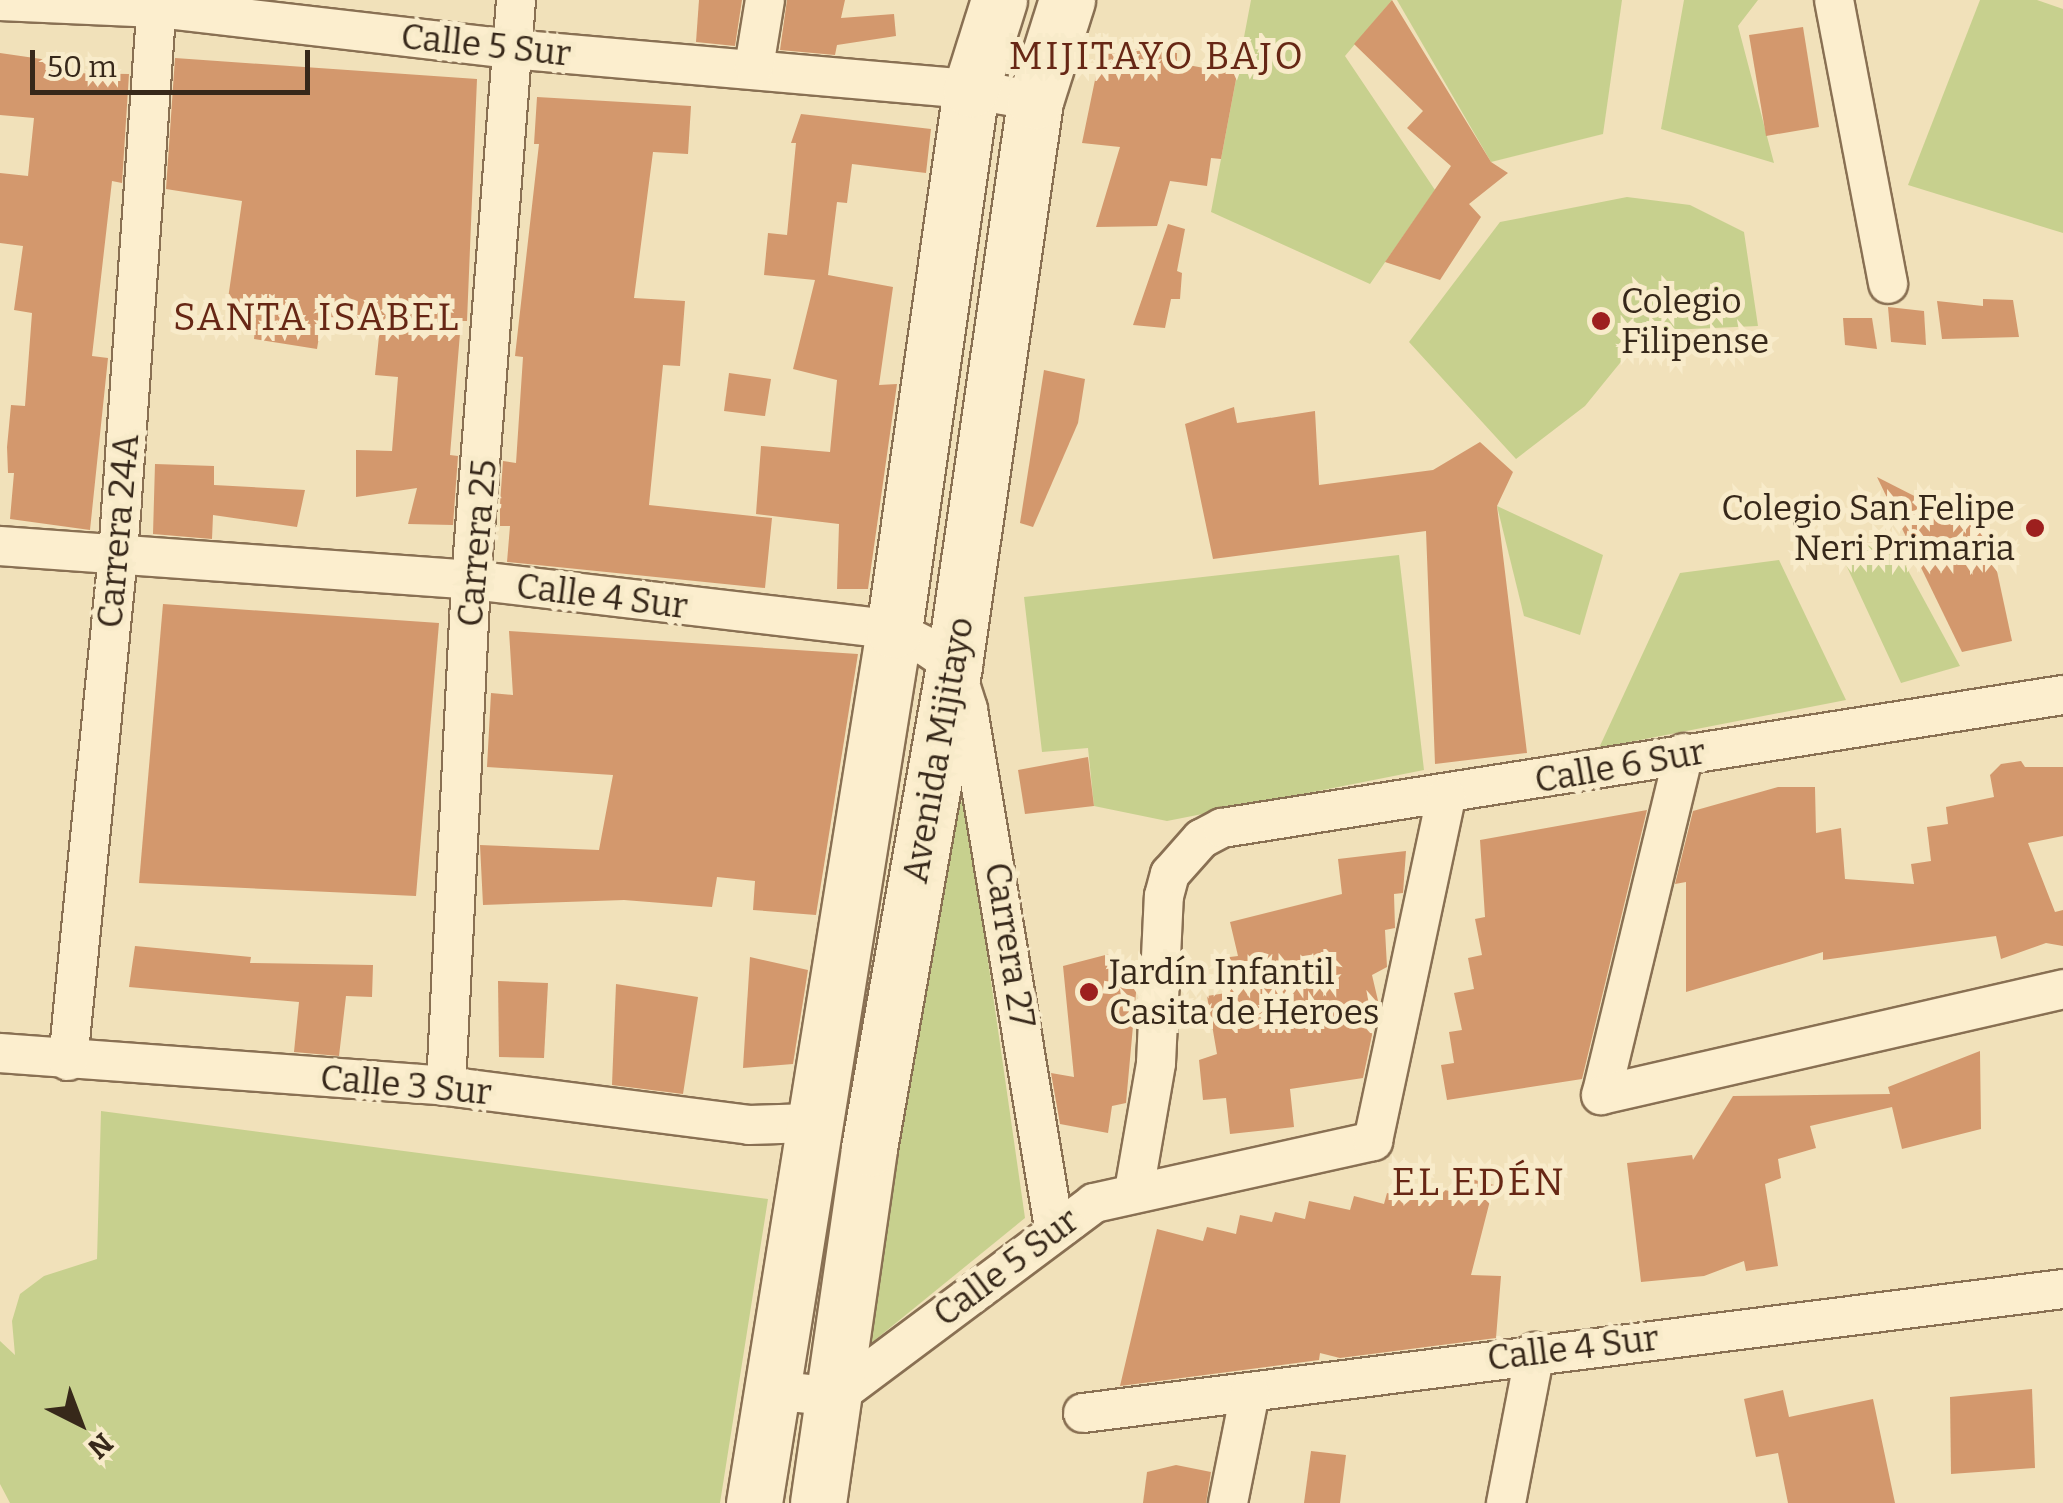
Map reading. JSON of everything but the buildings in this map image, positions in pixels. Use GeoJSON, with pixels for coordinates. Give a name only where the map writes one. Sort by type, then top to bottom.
{"type":"FeatureCollection","features":[{"type":"Feature","properties":{"kind":"main road","name":"Avenida Mijitayo"},"geometry":{"type":"LineString","coordinates":[[754,1503],[811,1124],[894,630],[972,88],[999,0]]}},
{"type":"Feature","properties":{"kind":"main road","name":"Avenida Mijitayo"},"geometry":{"type":"LineString","coordinates":[[818,1503],[869,1148],[954,665],[1035,101],[1067,0]]}},
{"type":"Feature","properties":{"kind":"street","name":"Carrera 25"},"geometry":{"type":"LineString","coordinates":[[446,1086],[472,580],[516,0]]}},
{"type":"Feature","properties":{"kind":"street"},"geometry":{"type":"LineString","coordinates":[[754,68],[764,0]]}},
{"type":"Feature","properties":{"kind":"street"},"geometry":{"type":"LineString","coordinates":[[1834,0],[1888,284]]}},
{"type":"Feature","properties":{"kind":"street","name":"Calle 5 Sur"},"geometry":{"type":"LineString","coordinates":[[0,1],[157,4],[510,49],[972,88],[1035,101]]}},
{"type":"Feature","properties":{"kind":"street","name":"Carrera 24A"},"geometry":{"type":"LineString","coordinates":[[68,1062],[118,556],[157,4]]}},
{"type":"Feature","properties":{"kind":"street","name":"Calle 4 Sur"},"geometry":{"type":"LineString","coordinates":[[0,546],[472,580],[894,630],[954,665]]}},
{"type":"Feature","properties":{"kind":"street","name":"Carrera 27"},"geometry":{"type":"LineString","coordinates":[[954,665],[982,773],[1054,1228]]}},
{"type":"Feature","properties":{"kind":"street","name":"Calle 6 Sur"},"geometry":{"type":"LineString","coordinates":[[1134,1190],[1156,1063],[1164,896],[1184,854],[1222,828],[1446,797],[1684,753],[2063,695]]}},
{"type":"Feature","properties":{"kind":"street"},"geometry":{"type":"LineString","coordinates":[[1684,753],[1601,1095],[2063,989]]}},
{"type":"Feature","properties":{"kind":"street","name":"Calle 5 Sur"},"geometry":{"type":"LineString","coordinates":[[835,1398],[1054,1228],[1094,1202],[1134,1190],[1373,1142],[1446,797]]}},
{"type":"Feature","properties":{"kind":"street","name":"Calle 3 Sur"},"geometry":{"type":"LineString","coordinates":[[0,1053],[68,1062],[446,1086],[749,1125],[811,1124]]}},
{"type":"Feature","properties":{"kind":"street","name":"Calle 4 Sur"},"geometry":{"type":"LineString","coordinates":[[1084,1413],[1535,1352],[2063,1289]]}},
{"type":"Feature","properties":{"kind":"street"},"geometry":{"type":"LineString","coordinates":[[1506,1503],[1535,1352]]}},
{"type":"Feature","properties":{"kind":"street"},"geometry":{"type":"LineString","coordinates":[[772,1390],[835,1398]]}},
{"type":"Feature","properties":{"kind":"street"},"geometry":{"type":"LineString","coordinates":[[1228,1503],[1250,1393]]}},
{"type":"Feature","properties":{"kind":"green space"},"geometry":{"type":"Polygon","coordinates":[[[1251,0],[1392,0],[1345,56],[1435,190],[1370,284],[1211,212],[1251,0]]]}},
{"type":"Feature","properties":{"kind":"green space"},"geometry":{"type":"Polygon","coordinates":[[[1397,0],[1622,0],[1603,134],[1491,162],[1397,0]]]}},
{"type":"Feature","properties":{"kind":"green space"},"geometry":{"type":"Polygon","coordinates":[[[1684,0],[1758,0],[1738,26],[1774,163],[1661,129],[1684,0]]]}},
{"type":"Feature","properties":{"kind":"green space"},"geometry":{"type":"Polygon","coordinates":[[[1980,0],[2037,0],[2063,9],[2063,233],[1908,185],[1980,0]]]}},
{"type":"Feature","properties":{"kind":"green space"},"geometry":{"type":"Polygon","coordinates":[[[1627,197],[1690,205],[1744,232],[1758,326],[1646,331],[1585,406],[1516,459],[1409,342],[1500,222],[1627,197]]]}},
{"type":"Feature","properties":{"kind":"green space"},"geometry":{"type":"Polygon","coordinates":[[[1497,506],[1603,555],[1580,635],[1524,616],[1497,506]]]}},
{"type":"Feature","properties":{"kind":"green space"},"geometry":{"type":"Polygon","coordinates":[[[1891,539],[1960,666],[1901,683],[1841,554],[1891,539]]]}},
{"type":"Feature","properties":{"kind":"green space"},"geometry":{"type":"Polygon","coordinates":[[[1399,555],[1424,770],[1167,821],[1094,806],[1088,748],[1042,752],[1024,597],[1399,555]]]}},
{"type":"Feature","properties":{"kind":"green space"},"geometry":{"type":"Polygon","coordinates":[[[1779,560],[1846,700],[1599,748],[1680,573],[1779,560]]]}},
{"type":"Feature","properties":{"kind":"green space"},"geometry":{"type":"Polygon","coordinates":[[[951,789],[966,807],[1025,1218],[859,1353],[951,789]]]}},
{"type":"Feature","properties":{"kind":"green space"},"geometry":{"type":"Polygon","coordinates":[[[101,1111],[768,1199],[720,1503],[10,1503],[0,1484],[0,1341],[15,1355],[12,1321],[20,1294],[44,1276],[97,1259],[101,1111]]]}},
{"type":"Feature","properties":{"kind":"place","name":"Colegio Filipense"},"geometry":{"type":"Point","coordinates":[1601,321]}},
{"type":"Feature","properties":{"kind":"place","name":"Colegio San Felipe Neri Primaria"},"geometry":{"type":"Point","coordinates":[2035,528]}},
{"type":"Feature","properties":{"kind":"place","name":"Jardín Infantil Casita de Heroes"},"geometry":{"type":"Point","coordinates":[1089,992]}},
{"type":"Feature","properties":{"kind":"district","name":"MIJITAYO BAJO"},"geometry":{"type":"Point","coordinates":[1157,57]}},
{"type":"Feature","properties":{"kind":"district","name":"SANTA ISABEL"},"geometry":{"type":"Point","coordinates":[317,318]}},
{"type":"Feature","properties":{"kind":"district","name":"EL EDÉN"},"geometry":{"type":"Point","coordinates":[1479,1183]}}]}
